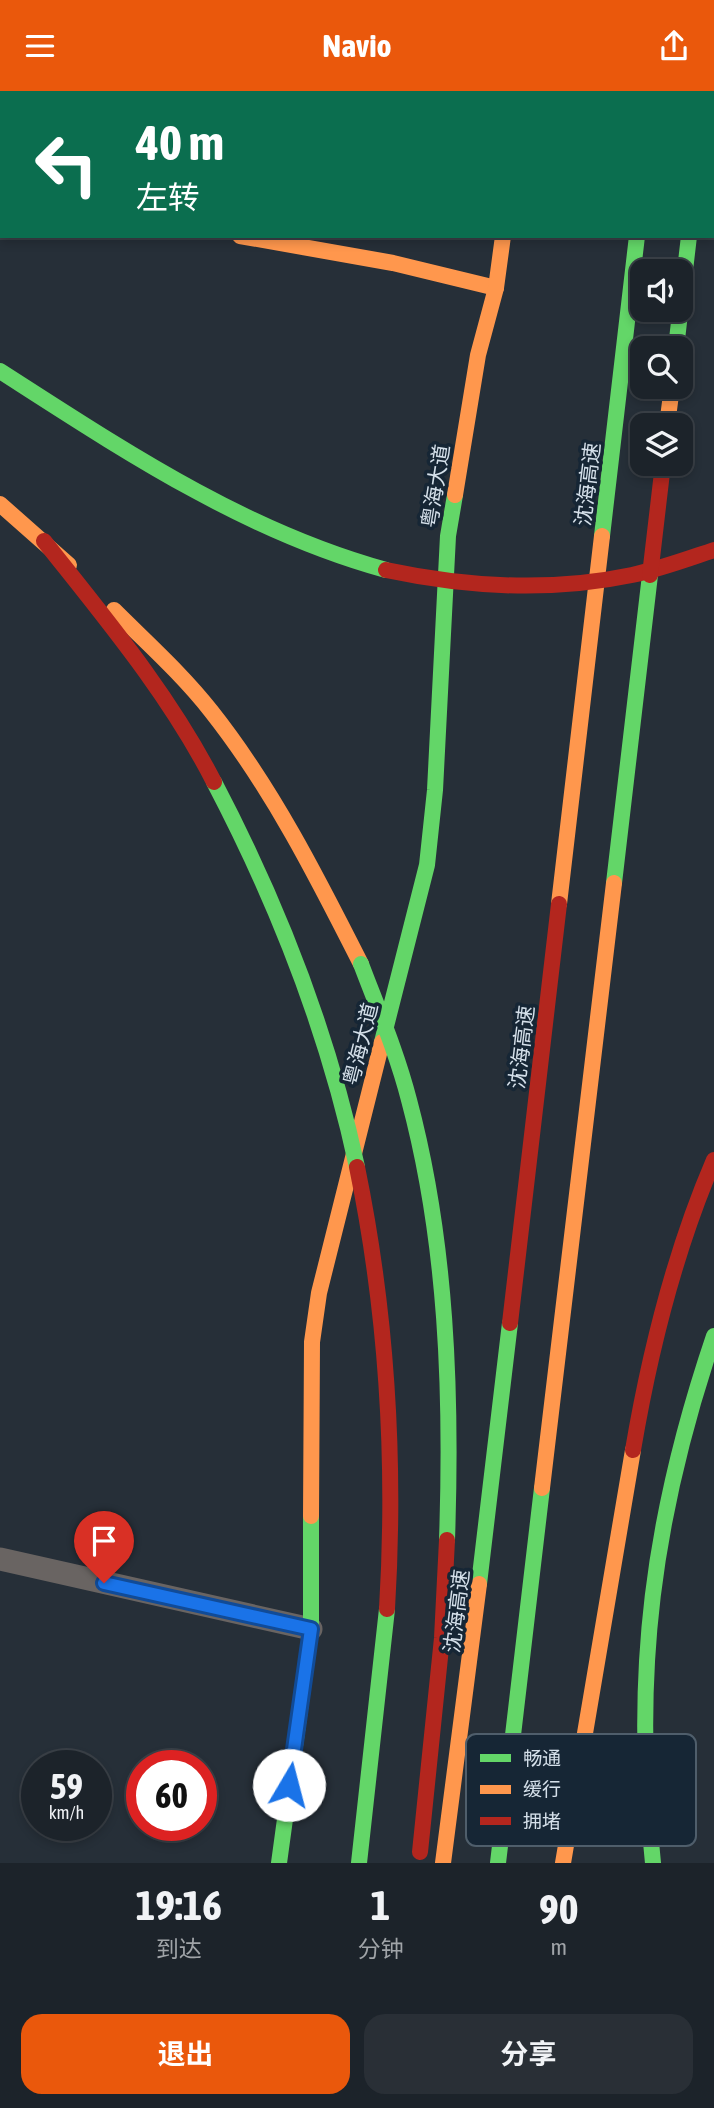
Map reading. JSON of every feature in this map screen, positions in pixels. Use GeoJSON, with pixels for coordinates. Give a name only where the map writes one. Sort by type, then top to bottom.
{"type":"FeatureCollection","features":[{"type":"Feature","properties":{"kind":"main road"},"geometry":{"type":"LineString","coordinates":[[251,238],[393,264],[496,288]]}},
{"type":"Feature","properties":{"kind":"main road","name":"粤海大道"},"geometry":{"type":"LineString","coordinates":[[279,1863],[311,1629],[312,1342],[319,1293],[427,865],[435,790],[448,536],[478,355],[496,288],[503,238]]}},
{"type":"Feature","properties":{"kind":"main road","name":"沈海高速"},"geometry":{"type":"LineString","coordinates":[[443,1863],[469,1677],[637,238]]}},
{"type":"Feature","properties":{"kind":"main road"},"geometry":{"type":"LineString","coordinates":[[678,336],[690,238]]}},
{"type":"Feature","properties":{"kind":"main road"},"geometry":{"type":"LineString","coordinates":[[0,371],[112,443],[255,521],[329,553],[384,570],[461,583],[530,586],[624,577],[714,550]]}},
{"type":"Feature","properties":{"kind":"main road"},"geometry":{"type":"LineString","coordinates":[[513,1734],[662,476]]}},
{"type":"Feature","properties":{"kind":"main road"},"geometry":{"type":"LineString","coordinates":[[0,504],[44,541],[211,711],[269,796],[322,886],[360,964],[388,1036],[414,1116],[429,1196],[445,1334],[449,1451],[446,1569],[419,1863]]}},
{"type":"Feature","properties":{"kind":"main road"},"geometry":{"type":"LineString","coordinates":[[44,541],[158,688],[232,815],[261,875],[307,993],[349,1123],[374,1255],[383,1330],[392,1462],[389,1595],[383,1677],[359,1863]]}},
{"type":"Feature","properties":{"kind":"main road"},"geometry":{"type":"LineString","coordinates":[[584,1734],[648,1365],[688,1221],[714,1160]]}},
{"type":"Feature","properties":{"kind":"main road"},"geometry":{"type":"LineString","coordinates":[[643,1734],[656,1570],[686,1420],[714,1336]]}},
{"type":"Feature","properties":{"kind":"street"},"geometry":{"type":"LineString","coordinates":[[0,1559],[311,1629]]}},
{"type":"Feature","properties":{"kind":"traffic: fast"},"geometry":{"type":"LineString","coordinates":[[602,536],[637,238]]}},
{"type":"Feature","properties":{"kind":"traffic: fast"},"geometry":{"type":"LineString","coordinates":[[677,336],[689,238]]}},
{"type":"Feature","properties":{"kind":"traffic: fast"},"geometry":{"type":"LineString","coordinates":[[0,371],[92,430],[234,511],[283,534],[386,570]]}},
{"type":"Feature","properties":{"kind":"traffic: fast"},"geometry":{"type":"LineString","coordinates":[[382,1042],[427,865],[435,790],[448,536],[455,495]]}},
{"type":"Feature","properties":{"kind":"traffic: fast"},"geometry":{"type":"LineString","coordinates":[[614,883],[650,575]]}},
{"type":"Feature","properties":{"kind":"traffic: fast"},"geometry":{"type":"LineString","coordinates":[[214,782],[259,875],[299,970],[331,1067],[357,1167]]}},
{"type":"Feature","properties":{"kind":"traffic: fast"},"geometry":{"type":"LineString","coordinates":[[361,964],[404,1083],[432,1208],[447,1374],[447,1540]]}},
{"type":"Feature","properties":{"kind":"traffic: fast"},"geometry":{"type":"LineString","coordinates":[[479,1584],[510,1323]]}},
{"type":"Feature","properties":{"kind":"traffic: fast"},"geometry":{"type":"LineString","coordinates":[[645,1734],[647,1661],[662,1532],[693,1403],[714,1336]]}},
{"type":"Feature","properties":{"kind":"traffic: fast"},"geometry":{"type":"LineString","coordinates":[[513,1734],[542,1488]]}},
{"type":"Feature","properties":{"kind":"traffic: fast"},"geometry":{"type":"LineString","coordinates":[[279,1863],[311,1629],[311,1516]]}},
{"type":"Feature","properties":{"kind":"traffic: fast"},"geometry":{"type":"LineString","coordinates":[[359,1863],[387,1609]]}},
{"type":"Feature","properties":{"kind":"traffic: fast"},"geometry":{"type":"LineString","coordinates":[[498,1863],[500,1846]]}},
{"type":"Feature","properties":{"kind":"traffic: fast"},"geometry":{"type":"LineString","coordinates":[[652,1846],[653,1863]]}},
{"type":"Feature","properties":{"kind":"traffic: slow"},"geometry":{"type":"LineString","coordinates":[[251,238],[393,263],[496,288]]}},
{"type":"Feature","properties":{"kind":"traffic: slow"},"geometry":{"type":"LineString","coordinates":[[455,495],[478,355],[496,288],[503,238]]}},
{"type":"Feature","properties":{"kind":"traffic: slow"},"geometry":{"type":"LineString","coordinates":[[669,413],[670,399]]}},
{"type":"Feature","properties":{"kind":"traffic: slow"},"geometry":{"type":"LineString","coordinates":[[0,504],[69,565]]}},
{"type":"Feature","properties":{"kind":"traffic: slow"},"geometry":{"type":"LineString","coordinates":[[559,904],[602,536]]}},
{"type":"Feature","properties":{"kind":"traffic: slow"},"geometry":{"type":"LineString","coordinates":[[114,610],[188,684],[233,740],[274,802],[361,964]]}},
{"type":"Feature","properties":{"kind":"traffic: slow"},"geometry":{"type":"LineString","coordinates":[[542,1488],[614,883]]}},
{"type":"Feature","properties":{"kind":"traffic: slow"},"geometry":{"type":"LineString","coordinates":[[311,1516],[312,1342],[319,1293],[382,1042]]}},
{"type":"Feature","properties":{"kind":"traffic: slow"},"geometry":{"type":"LineString","coordinates":[[585,1734],[633,1450]]}},
{"type":"Feature","properties":{"kind":"traffic: slow"},"geometry":{"type":"LineString","coordinates":[[443,1863],[479,1584]]}},
{"type":"Feature","properties":{"kind":"traffic: slow"},"geometry":{"type":"LineString","coordinates":[[563,1863],[566,1846]]}},
{"type":"Feature","properties":{"kind":"traffic: jam"},"geometry":{"type":"LineString","coordinates":[[650,575],[662,476]]}},
{"type":"Feature","properties":{"kind":"traffic: jam"},"geometry":{"type":"LineString","coordinates":[[44,541],[157,687],[214,782]]}},
{"type":"Feature","properties":{"kind":"traffic: jam"},"geometry":{"type":"LineString","coordinates":[[386,570],[478,584],[571,584],[642,573],[714,550]]}},
{"type":"Feature","properties":{"kind":"traffic: jam"},"geometry":{"type":"LineString","coordinates":[[510,1323],[559,904]]}},
{"type":"Feature","properties":{"kind":"traffic: jam"},"geometry":{"type":"LineString","coordinates":[[633,1450],[647,1376],[675,1266],[714,1160]]}},
{"type":"Feature","properties":{"kind":"traffic: jam"},"geometry":{"type":"LineString","coordinates":[[357,1167],[376,1277],[387,1387],[390,1498],[387,1609]]}},
{"type":"Feature","properties":{"kind":"traffic: jam"},"geometry":{"type":"LineString","coordinates":[[420,1852],[442,1638],[447,1540]]}},
{"type":"Feature","properties":{"kind":"route"},"geometry":{"type":"LineString","coordinates":[[104,1583],[311,1629],[289,1785]]}}]}
